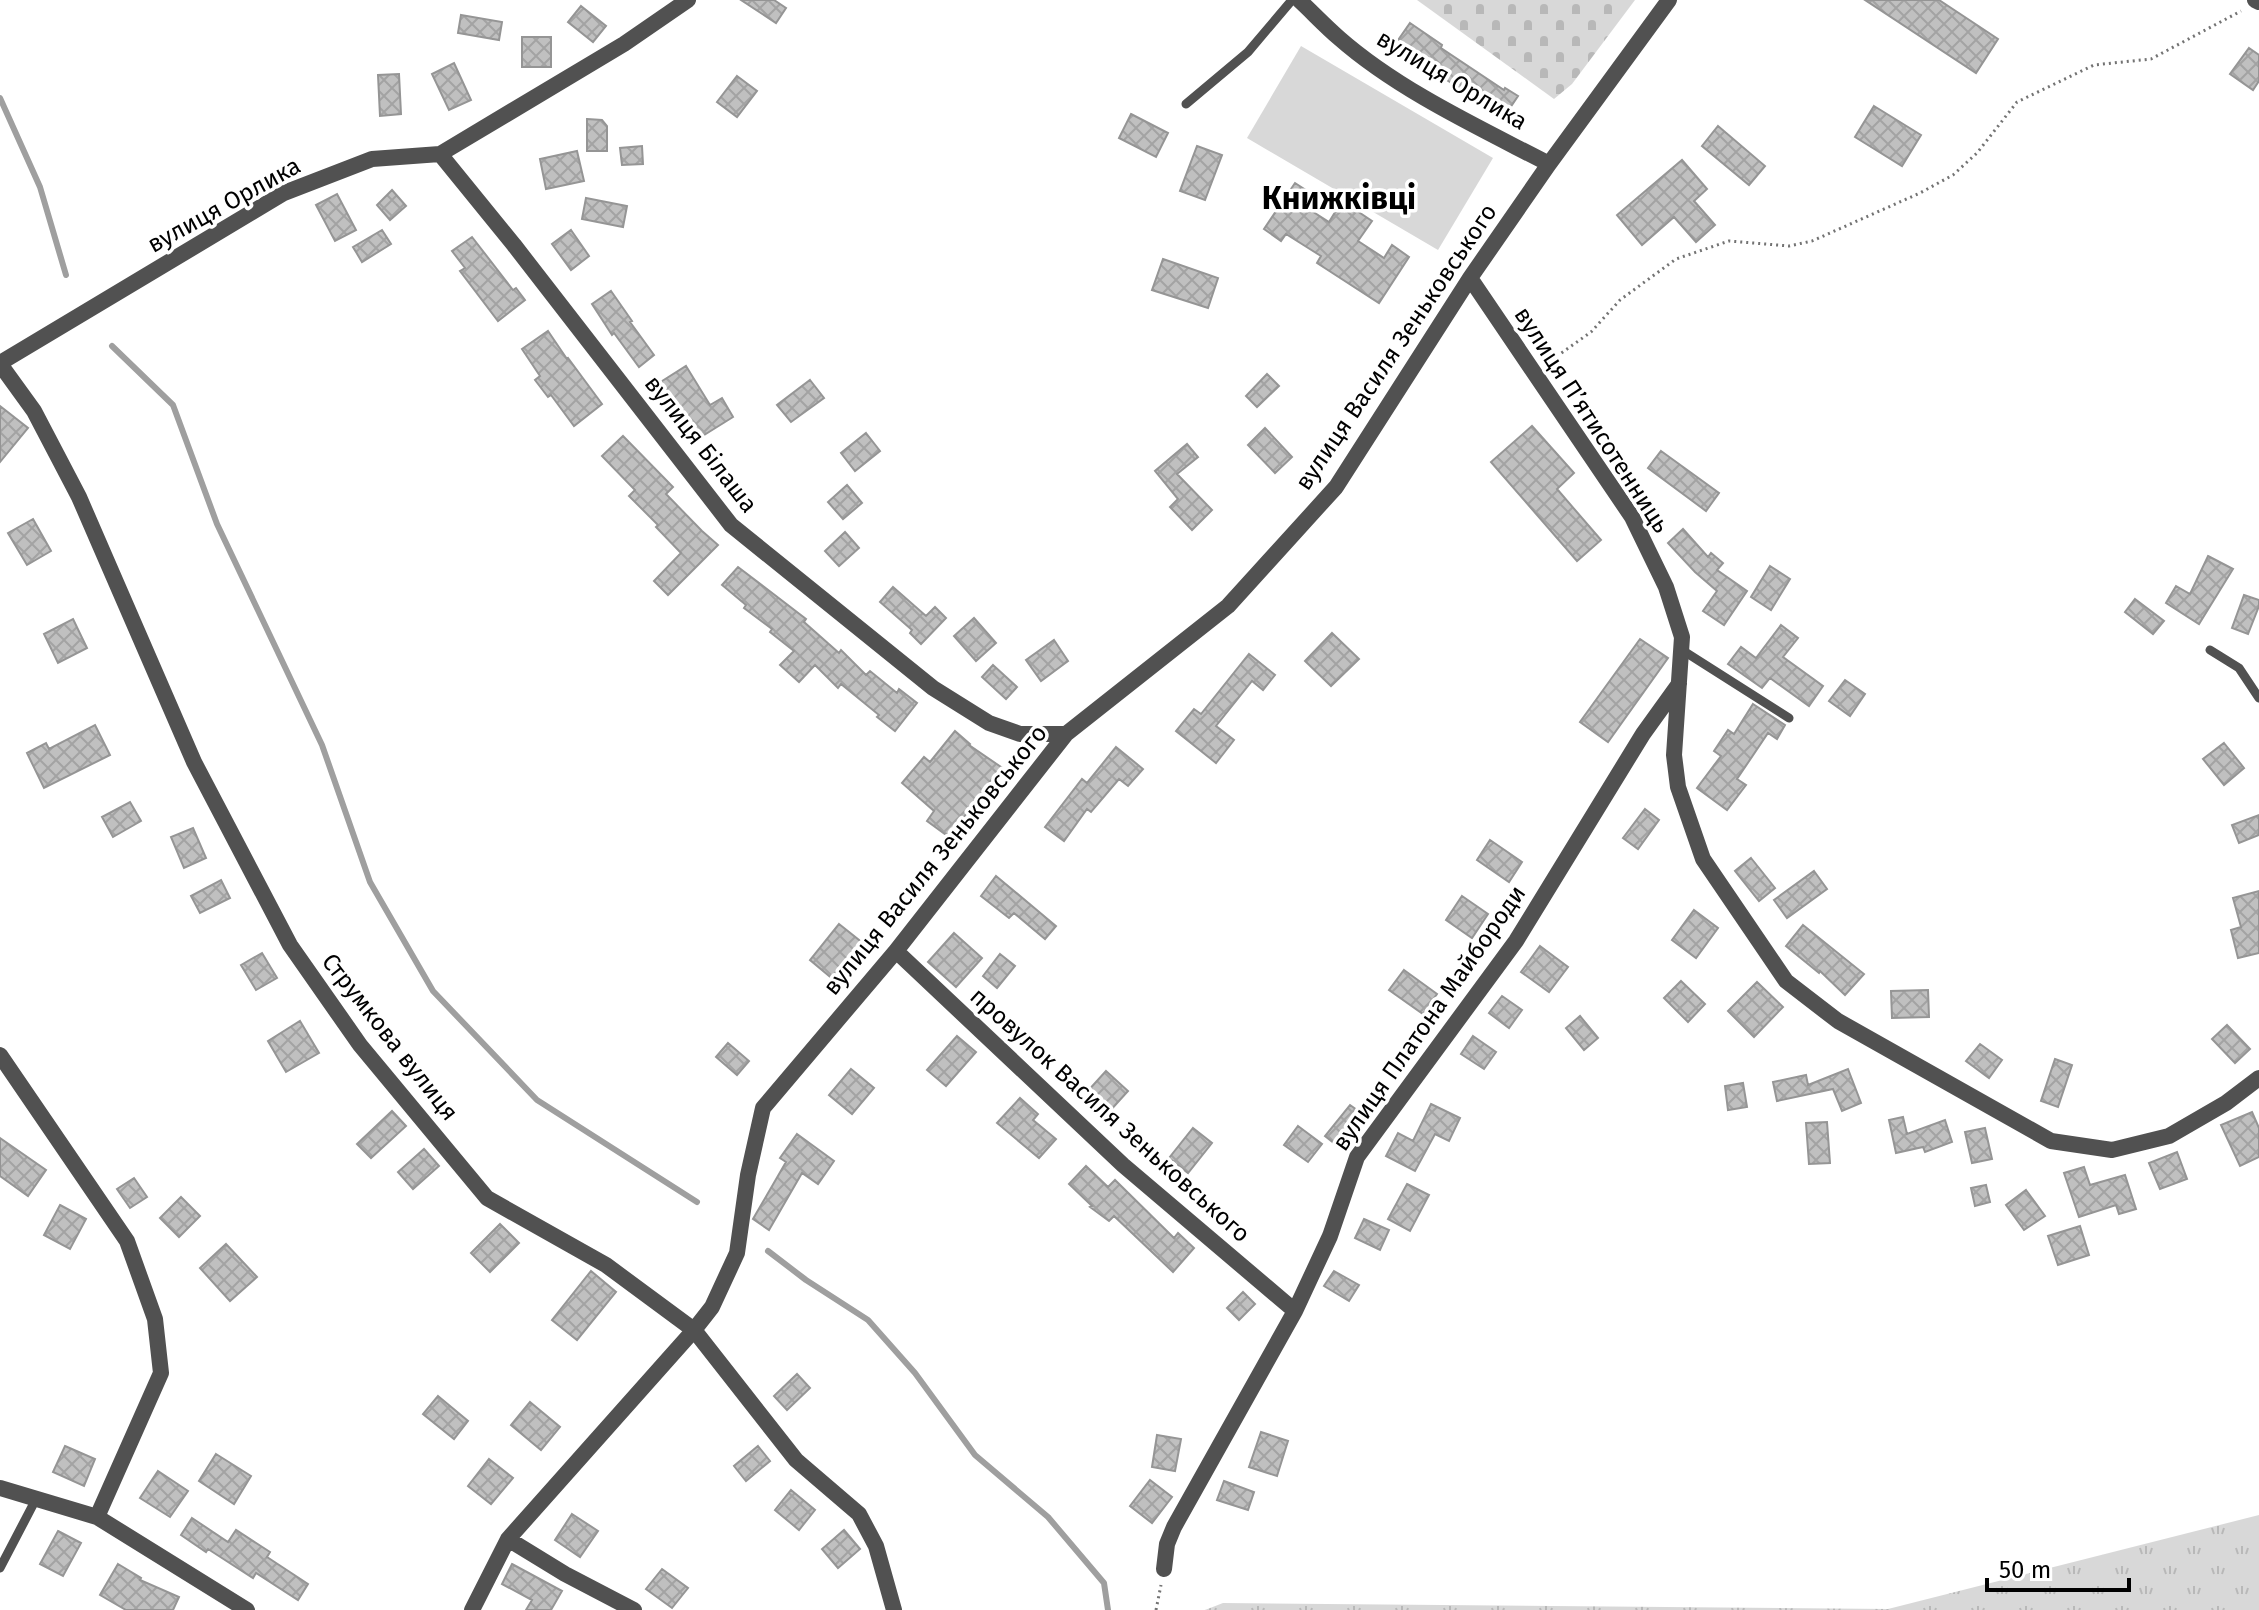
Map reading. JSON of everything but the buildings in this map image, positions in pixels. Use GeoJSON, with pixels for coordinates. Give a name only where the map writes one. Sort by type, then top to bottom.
{"type":"FeatureCollection","features":[{"type":"Feature","properties":{"kind":"street","name":"вулиця Орлика"},"geometry":{"type":"LineString","coordinates":[[0,364],[284,193],[372,159],[440,154],[624,44],[688,0]]}},
{"type":"Feature","properties":{"kind":"street","name":"вулиця Орлика"},"geometry":{"type":"LineString","coordinates":[[1299,0],[1314,6],[1341,40],[1394,79],[1549,164]]}},
{"type":"Feature","properties":{"kind":"street","name":"вулиця Василя Зеньковського"},"geometry":{"type":"LineString","coordinates":[[472,1610],[508,1539],[712,1307],[737,1253],[748,1175],[763,1108],[896,951],[1066,734],[1228,606],[1336,487],[1470,278],[1669,0]]}},
{"type":"Feature","properties":{"kind":"street","name":"вулиця Білаша"},"geometry":{"type":"LineString","coordinates":[[440,154],[524,257],[731,525],[933,688],[989,723],[1020,734],[1066,734]]}},
{"type":"Feature","properties":{"kind":"street","name":"вулиця Пʼятисотенниць"},"geometry":{"type":"LineString","coordinates":[[1470,278],[1632,517],[1666,587],[1682,637],[1674,755],[1678,787],[1703,859],[1786,981],[1838,1021],[2051,1141],[2112,1150],[2169,1136],[2226,1103],[2259,1078]]}},
{"type":"Feature","properties":{"kind":"street","name":"Струмкова вулиця"},"geometry":{"type":"LineString","coordinates":[[0,364],[34,411],[79,497],[194,762],[290,945],[360,1045],[487,1198],[606,1265],[694,1330],[796,1460],[859,1514],[876,1546],[894,1610]]}},
{"type":"Feature","properties":{"kind":"street","name":"вулиця Платона Майбороди"},"geometry":{"type":"LineString","coordinates":[[1164,1569],[1167,1544],[1174,1527],[1295,1311],[1330,1236],[1357,1157],[1516,941],[1643,734],[1680,682]]}},
{"type":"Feature","properties":{"kind":"street","name":"провулок Василя Зеньковського"},"geometry":{"type":"LineString","coordinates":[[896,951],[1133,1174],[1295,1311]]}},
{"type":"Feature","properties":{"kind":"street"},"geometry":{"type":"LineString","coordinates":[[0,1055],[127,1241],[155,1319],[161,1373],[97,1517]]}},
{"type":"Feature","properties":{"kind":"street"},"geometry":{"type":"LineString","coordinates":[[0,1488],[97,1517],[247,1610]]}},
{"type":"Feature","properties":{"kind":"street"},"geometry":{"type":"LineString","coordinates":[[508,1539],[565,1574],[634,1610]]}},
{"type":"Feature","properties":{"kind":"lane"},"geometry":{"type":"LineString","coordinates":[[1186,104],[1248,52],[1292,0]]}},
{"type":"Feature","properties":{"kind":"lane"},"geometry":{"type":"LineString","coordinates":[[1682,650],[1789,718]]}},
{"type":"Feature","properties":{"kind":"lane"},"geometry":{"type":"LineString","coordinates":[[2210,650],[2239,668],[2259,698]]}},
{"type":"Feature","properties":{"kind":"lane"},"geometry":{"type":"LineString","coordinates":[[0,1568],[36,1499]]}},
{"type":"Feature","properties":{"kind":"path"},"geometry":{"type":"LineString","coordinates":[[1530,366],[1560,354],[1591,332],[1620,300],[1676,259],[1729,241],[1789,246],[1812,241],[1953,175],[1977,153],[2017,102],[2094,65],[2151,59],[2257,1]]}},
{"type":"Feature","properties":{"kind":"path"},"geometry":{"type":"LineString","coordinates":[[1156,1610],[1164,1569]]}},
{"type":"Feature","properties":{"kind":"green space"},"geometry":{"type":"Polygon","coordinates":[[[1417,0],[1635,0],[1572,84],[1554,99],[1417,0]]]}},
{"type":"Feature","properties":{"kind":"green space"},"geometry":{"type":"Polygon","coordinates":[[[1301,46],[1493,158],[1438,250],[1247,138],[1301,46]]]}},
{"type":"Feature","properties":{"kind":"green space"},"geometry":{"type":"Polygon","coordinates":[[[2259,1515],[2259,1610],[1205,1610],[1223,1603],[1888,1609],[2259,1515]]]}},
{"type":"Feature","properties":{"kind":"waterway"},"geometry":{"type":"LineString","coordinates":[[0,98],[40,187],[66,275]]}},
{"type":"Feature","properties":{"kind":"waterway"},"geometry":{"type":"LineString","coordinates":[[112,346],[173,405],[217,524],[322,745],[370,882],[433,991],[537,1100],[697,1202]]}},
{"type":"Feature","properties":{"kind":"waterway"},"geometry":{"type":"LineString","coordinates":[[768,1251],[868,1320],[915,1373],[975,1455],[1048,1517],[1104,1583],[1108,1610]]}},
{"type":"Feature","properties":{"kind":"district","name":"Книжківці"},"geometry":{"type":"Point","coordinates":[1339,198]}}]}
